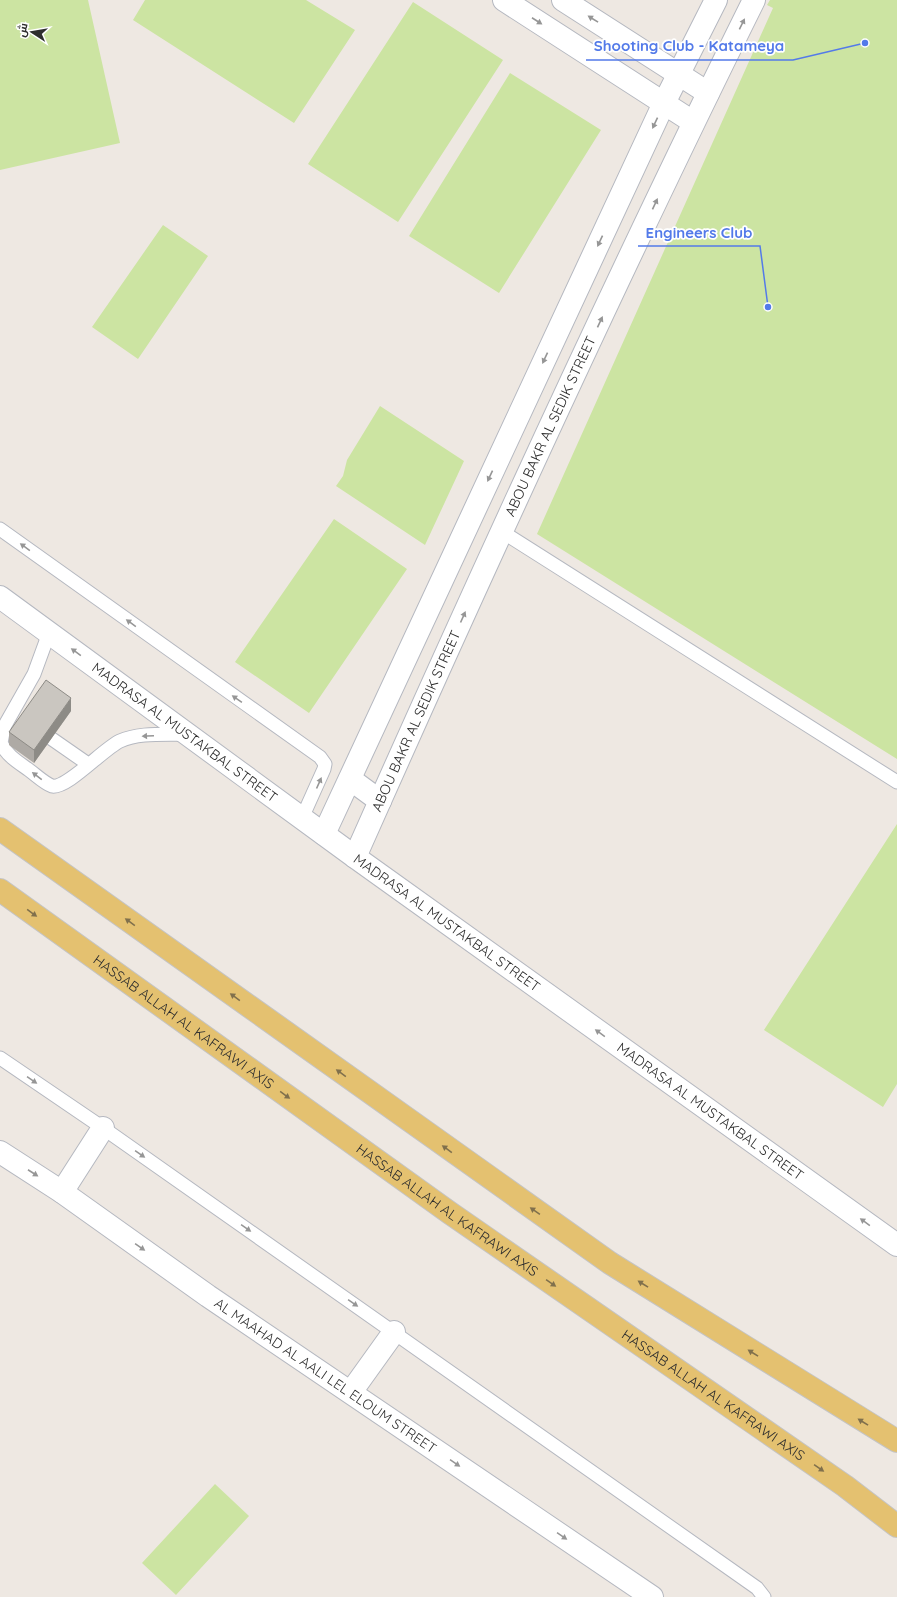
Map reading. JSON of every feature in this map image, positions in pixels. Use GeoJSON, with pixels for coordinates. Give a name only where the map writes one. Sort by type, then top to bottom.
{"type":"FeatureCollection","features":[{"type":"Feature","properties":{"kind":"main road"},"geometry":{"type":"LineString","coordinates":[[0,829],[478,1171],[610,1263],[897,1441]]}},
{"type":"Feature","properties":{"kind":"main road","name":"HASSAB ALLAH AL KAFRAWI AXIS"},"geometry":{"type":"LineString","coordinates":[[0,890],[450,1213],[845,1486],[897,1526]]}},
{"type":"Feature","properties":{"kind":"street"},"geometry":{"type":"LineString","coordinates":[[504,0],[694,122]]}},
{"type":"Feature","properties":{"kind":"street"},"geometry":{"type":"LineString","coordinates":[[563,0],[708,92]]}},
{"type":"Feature","properties":{"kind":"street"},"geometry":{"type":"LineString","coordinates":[[324,834],[664,103],[716,0]]}},
{"type":"Feature","properties":{"kind":"street","name":"ABOU BAKR AL SEDIK STREET"},"geometry":{"type":"LineString","coordinates":[[355,857],[501,531],[708,92],[754,0]]}},
{"type":"Feature","properties":{"kind":"street","name":"MADRASA AL MUSTAKBAL STREET"},"geometry":{"type":"LineString","coordinates":[[0,597],[355,857],[897,1245]]}},
{"type":"Feature","properties":{"kind":"street"},"geometry":{"type":"LineString","coordinates":[[350,779],[380,801]]}},
{"type":"Feature","properties":{"kind":"street"},"geometry":{"type":"LineString","coordinates":[[62,1192],[103,1128]]}},
{"type":"Feature","properties":{"kind":"street","name":"AL MAAHAD AL AALI LEL ELOUM STREET"},"geometry":{"type":"LineString","coordinates":[[0,1152],[62,1192],[208,1296],[652,1597]]}},
{"type":"Feature","properties":{"kind":"street"},"geometry":{"type":"LineString","coordinates":[[351,1392],[394,1332]]}},
{"type":"Feature","properties":{"kind":"lane"},"geometry":{"type":"LineString","coordinates":[[0,529],[320,757],[325,764],[324,769],[302,818]]}},
{"type":"Feature","properties":{"kind":"lane"},"geometry":{"type":"LineString","coordinates":[[501,531],[897,782]]}},
{"type":"Feature","properties":{"kind":"lane"},"geometry":{"type":"LineString","coordinates":[[49,633],[37,666],[2,735],[1,743],[4,750],[45,782],[52,786],[59,786],[71,780],[107,748],[131,737],[187,734]]}},
{"type":"Feature","properties":{"kind":"lane"},"geometry":{"type":"LineString","coordinates":[[14,712],[26,721]]}},
{"type":"Feature","properties":{"kind":"lane"},"geometry":{"type":"LineString","coordinates":[[52,739],[88,764]]}},
{"type":"Feature","properties":{"kind":"lane"},"geometry":{"type":"LineString","coordinates":[[0,1058],[103,1128],[751,1583],[762,1593],[764,1597]]}},
{"type":"Feature","properties":{"kind":"green space"},"geometry":{"type":"Polygon","coordinates":[[[0,0],[88,0],[120,143],[0,170],[0,0]]]}},
{"type":"Feature","properties":{"kind":"green space"},"geometry":{"type":"Polygon","coordinates":[[[145,0],[306,0],[355,30],[294,123],[133,20],[145,0]]]}},
{"type":"Feature","properties":{"kind":"green space"},"geometry":{"type":"Polygon","coordinates":[[[770,0],[897,0],[897,759],[537,534],[773,8],[767,5],[770,0]]]}},
{"type":"Feature","properties":{"kind":"green space"},"geometry":{"type":"Polygon","coordinates":[[[413,2],[503,60],[398,222],[308,164],[413,2]]]}},
{"type":"Feature","properties":{"kind":"green space"},"geometry":{"type":"Polygon","coordinates":[[[510,73],[601,130],[499,293],[409,236],[510,73]]]}},
{"type":"Feature","properties":{"kind":"green space"},"geometry":{"type":"Polygon","coordinates":[[[163,225],[208,256],[138,359],[92,327],[163,225]]]}},
{"type":"Feature","properties":{"kind":"green space"},"geometry":{"type":"Polygon","coordinates":[[[380,406],[464,461],[425,545],[336,486],[343,476],[347,460],[380,406]]]}},
{"type":"Feature","properties":{"kind":"green space"},"geometry":{"type":"Polygon","coordinates":[[[334,519],[407,569],[309,713],[235,662],[334,519]]]}},
{"type":"Feature","properties":{"kind":"green space"},"geometry":{"type":"Polygon","coordinates":[[[897,824],[897,1084],[883,1107],[764,1030],[897,824]]]}},
{"type":"Feature","properties":{"kind":"green space"},"geometry":{"type":"Polygon","coordinates":[[[215,1484],[249,1516],[176,1595],[142,1563],[215,1484]]]}},
{"type":"Feature","properties":{"kind":"building"},"geometry":{"type":"Polygon","coordinates":[[[46,680],[71,698],[34,750],[9,732],[46,680]]]}},
{"type":"Feature","properties":{"kind":"place","name":"Shooting Club - Katameya"},"geometry":{"type":"Point","coordinates":[865,43]}},
{"type":"Feature","properties":{"kind":"place","name":"Engineers Club"},"geometry":{"type":"Point","coordinates":[768,307]}}]}
